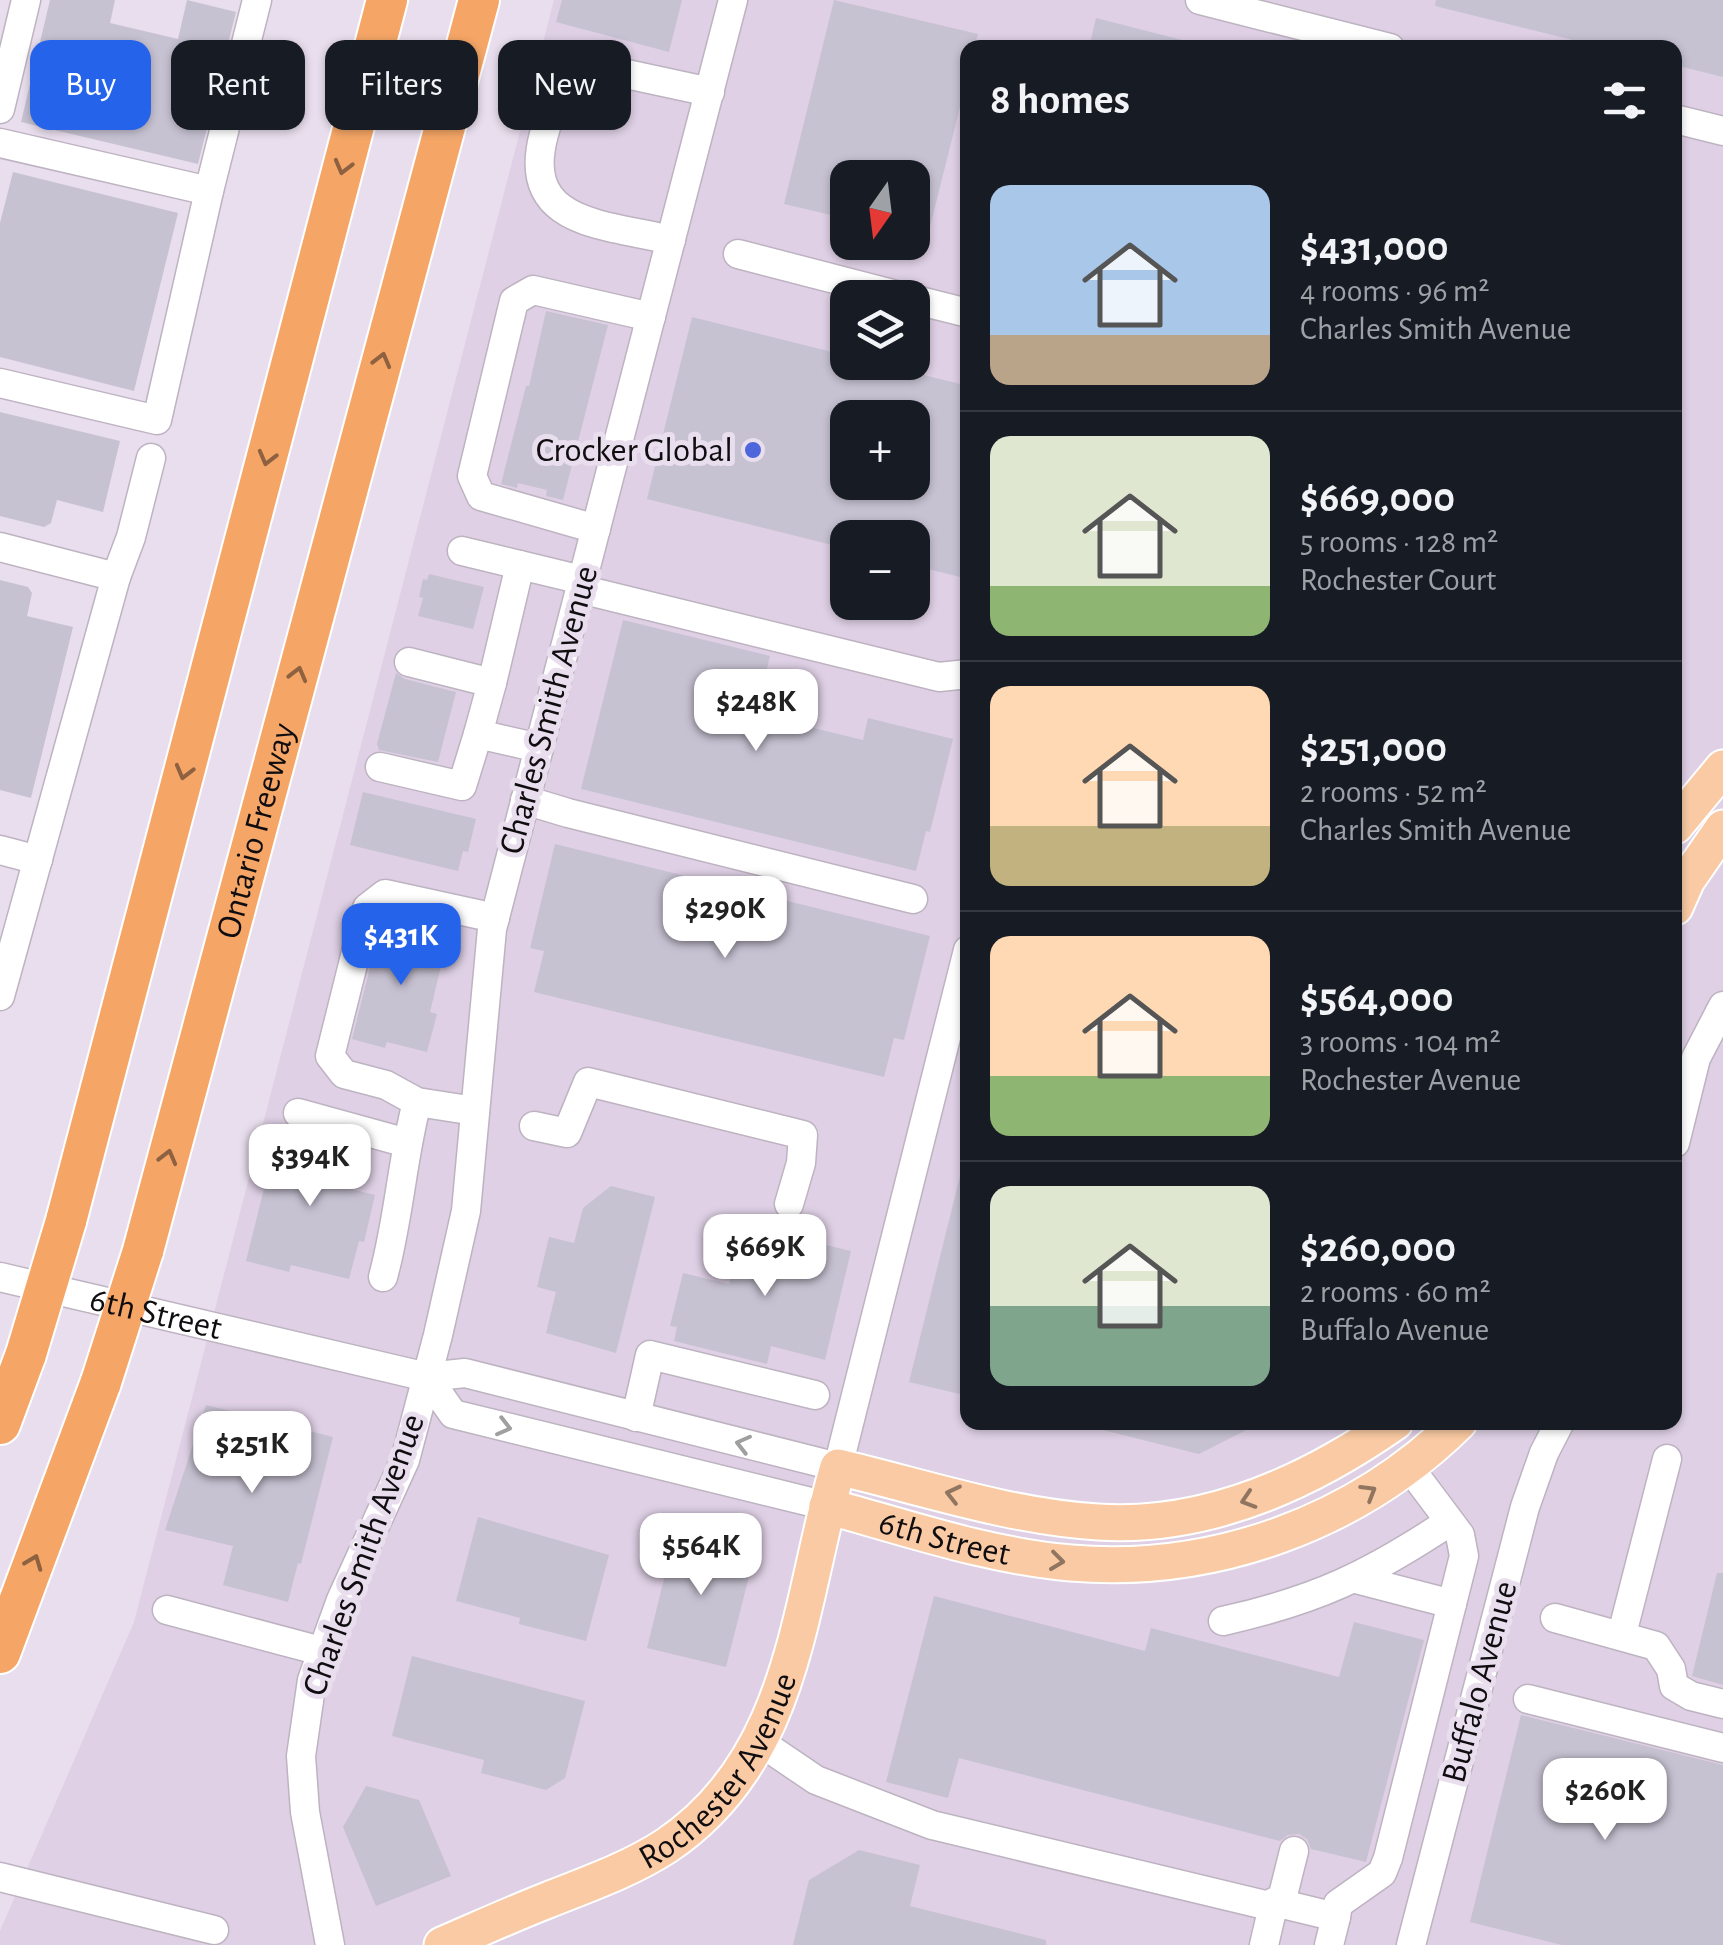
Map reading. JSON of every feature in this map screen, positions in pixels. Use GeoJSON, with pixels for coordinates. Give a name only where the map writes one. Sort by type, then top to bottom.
{"type":"FeatureCollection","features":[{"type":"Feature","properties":{"kind":"highway"},"geometry":{"type":"LineString","coordinates":[[0,1424],[26,1354],[66,1221],[387,0]]}},
{"type":"Feature","properties":{"kind":"highway","name":"Ontario Freeway"},"geometry":{"type":"LineString","coordinates":[[0,1654],[102,1382],[143,1252],[479,0]]}},
{"type":"Feature","properties":{"kind":"main road"},"geometry":{"type":"LineString","coordinates":[[1682,818],[1723,768]]}},
{"type":"Feature","properties":{"kind":"main road"},"geometry":{"type":"LineString","coordinates":[[1682,891],[1723,828]]}},
{"type":"Feature","properties":{"kind":"main road","name":"6th Street"},"geometry":{"type":"LineString","coordinates":[[838,1467],[1038,1515],[1103,1523],[1152,1521],[1238,1504],[1299,1482],[1382,1430]]}},
{"type":"Feature","properties":{"kind":"main road","name":"6th Street"},"geometry":{"type":"LineString","coordinates":[[827,1506],[1018,1556],[1109,1565],[1156,1563],[1240,1548],[1341,1509],[1408,1468],[1451,1430]]}},
{"type":"Feature","properties":{"kind":"main road","name":"Rochester Avenue"},"geometry":{"type":"LineString","coordinates":[[442,1945],[621,1871],[664,1847],[703,1817],[736,1782],[760,1742],[790,1664],[838,1467]]}},
{"type":"Feature","properties":{"kind":"street"},"geometry":{"type":"LineString","coordinates":[[0,108],[26,0]]}},
{"type":"Feature","properties":{"kind":"street"},"geometry":{"type":"LineString","coordinates":[[0,383],[157,420],[257,0]]}},
{"type":"Feature","properties":{"kind":"street","name":"Charles Smith Avenue"},"geometry":{"type":"LineString","coordinates":[[330,1945],[305,1812],[301,1756],[305,1716],[321,1651],[341,1600],[396,1485],[427,1377],[466,1211],[495,918],[734,0]]}},
{"type":"Feature","properties":{"kind":"street"},"geometry":{"type":"LineString","coordinates":[[1200,0],[1358,40]]}},
{"type":"Feature","properties":{"kind":"street"},"geometry":{"type":"LineString","coordinates":[[671,240],[569,215],[544,192],[540,148],[556,93],[574,71],[594,66],[710,92]]}},
{"type":"Feature","properties":{"kind":"street"},"geometry":{"type":"LineString","coordinates":[[1682,121],[1723,132]]}},
{"type":"Feature","properties":{"kind":"street"},"geometry":{"type":"LineString","coordinates":[[0,143],[209,191]]}},
{"type":"Feature","properties":{"kind":"street"},"geometry":{"type":"LineString","coordinates":[[738,254],[840,280]]}},
{"type":"Feature","properties":{"kind":"street"},"geometry":{"type":"LineString","coordinates":[[596,529],[480,496],[472,476],[514,300],[532,290],[651,317]]}},
{"type":"Feature","properties":{"kind":"street"},"geometry":{"type":"LineString","coordinates":[[930,303],[960,311]]}},
{"type":"Feature","properties":{"kind":"street"},"geometry":{"type":"LineString","coordinates":[[0,996],[151,458]]}},
{"type":"Feature","properties":{"kind":"street"},"geometry":{"type":"LineString","coordinates":[[0,548],[116,577]]}},
{"type":"Feature","properties":{"kind":"street"},"geometry":{"type":"LineString","coordinates":[[462,551],[939,677],[960,675]]}},
{"type":"Feature","properties":{"kind":"street"},"geometry":{"type":"LineString","coordinates":[[380,767],[462,786],[520,566]]}},
{"type":"Feature","properties":{"kind":"street"},"geometry":{"type":"LineString","coordinates":[[409,662],[492,682]]}},
{"type":"Feature","properties":{"kind":"street"},"geometry":{"type":"LineString","coordinates":[[478,734],[538,748]]}},
{"type":"Feature","properties":{"kind":"street"},"geometry":{"type":"LineString","coordinates":[[525,800],[914,898]]}},
{"type":"Feature","properties":{"kind":"street"},"geometry":{"type":"LineString","coordinates":[[0,850],[38,860]]}},
{"type":"Feature","properties":{"kind":"street"},"geometry":{"type":"LineString","coordinates":[[475,1110],[417,1102],[386,1085],[344,1074],[330,1056],[366,908],[384,894],[495,918]]}},
{"type":"Feature","properties":{"kind":"street"},"geometry":{"type":"LineString","coordinates":[[838,1467],[960,982]]}},
{"type":"Feature","properties":{"kind":"street"},"geometry":{"type":"LineString","coordinates":[[1682,1114],[1696,1058],[1723,1006]]}},
{"type":"Feature","properties":{"kind":"street"},"geometry":{"type":"LineString","coordinates":[[534,1126],[567,1133],[588,1082],[803,1135],[801,1163],[789,1204]]}},
{"type":"Feature","properties":{"kind":"street"},"geometry":{"type":"LineString","coordinates":[[384,1276],[417,1102]]}},
{"type":"Feature","properties":{"kind":"street"},"geometry":{"type":"LineString","coordinates":[[298,1112],[407,1143]]}},
{"type":"Feature","properties":{"kind":"street","name":"6th Street"},"geometry":{"type":"LineString","coordinates":[[0,1277],[427,1377],[466,1373],[838,1467]]}},
{"type":"Feature","properties":{"kind":"street"},"geometry":{"type":"LineString","coordinates":[[636,1417],[650,1355],[815,1395]]}},
{"type":"Feature","properties":{"kind":"street","name":"6th Street"},"geometry":{"type":"LineString","coordinates":[[427,1377],[453,1414],[827,1506]]}},
{"type":"Feature","properties":{"kind":"street","name":"Buffalo Avenue"},"geometry":{"type":"LineString","coordinates":[[1411,1945],[1526,1506],[1556,1430]]}},
{"type":"Feature","properties":{"kind":"street"},"geometry":{"type":"LineString","coordinates":[[1622,1634],[1666,1459]]}},
{"type":"Feature","properties":{"kind":"street"},"geometry":{"type":"LineString","coordinates":[[1329,1945],[1338,1904],[1382,1872],[1388,1858],[1464,1556],[1460,1535],[1408,1468]]}},
{"type":"Feature","properties":{"kind":"street"},"geometry":{"type":"LineString","coordinates":[[1222,1621],[1283,1607],[1356,1579],[1387,1564],[1449,1522]]}},
{"type":"Feature","properties":{"kind":"street"},"geometry":{"type":"LineString","coordinates":[[1356,1579],[1452,1604]]}},
{"type":"Feature","properties":{"kind":"street"},"geometry":{"type":"LineString","coordinates":[[167,1610],[321,1651]]}},
{"type":"Feature","properties":{"kind":"street"},"geometry":{"type":"LineString","coordinates":[[1556,1618],[1656,1646],[1671,1669],[1674,1686],[1691,1696],[1723,1704]]}},
{"type":"Feature","properties":{"kind":"street"},"geometry":{"type":"LineString","coordinates":[[1528,1699],[1723,1748]]}},
{"type":"Feature","properties":{"kind":"street"},"geometry":{"type":"LineString","coordinates":[[760,1742],[816,1780],[932,1825],[1336,1916]]}},
{"type":"Feature","properties":{"kind":"street"},"geometry":{"type":"LineString","coordinates":[[1264,1945],[1294,1851]]}},
{"type":"Feature","properties":{"kind":"street"},"geometry":{"type":"LineString","coordinates":[[0,1876],[214,1930]]}},
{"type":"Feature","properties":{"kind":"shaded area"},"geometry":{"type":"Polygon","coordinates":[[[554,0],[1723,0],[1723,1945],[0,1945],[0,1931],[134,1622],[520,130],[631,130],[631,40],[544,40],[554,0]]]}},
{"type":"Feature","properties":{"kind":"building"},"geometry":{"type":"Polygon","coordinates":[[[50,0],[115,0],[110,23],[178,39],[187,0],[236,12],[229,40],[171,40],[171,130],[206,130],[198,164],[55,130],[151,130],[151,40],[40,40],[50,0]]]}},
{"type":"Feature","properties":{"kind":"building"},"geometry":{"type":"Polygon","coordinates":[[[562,0],[682,0],[669,52],[556,22],[562,0]]]}},
{"type":"Feature","properties":{"kind":"building"},"geometry":{"type":"Polygon","coordinates":[[[834,0],[978,34],[976,40],[960,40],[960,107],[930,227],[930,160],[830,160],[830,215],[784,204],[834,0]]]}},
{"type":"Feature","properties":{"kind":"building"},"geometry":{"type":"Polygon","coordinates":[[[1436,0],[1723,0],[1723,77],[1682,67],[1682,40],[1573,40],[1435,6],[1436,0]]]}},
{"type":"Feature","properties":{"kind":"building"},"geometry":{"type":"Polygon","coordinates":[[[1096,18],[1182,40],[1091,40],[1096,18]]]}},
{"type":"Feature","properties":{"kind":"building"},"geometry":{"type":"Polygon","coordinates":[[[30,84],[30,124],[21,122],[30,84]]]}},
{"type":"Feature","properties":{"kind":"building"},"geometry":{"type":"Polygon","coordinates":[[[13,172],[178,213],[134,391],[0,357],[0,223],[13,172]]]}},
{"type":"Feature","properties":{"kind":"building"},"geometry":{"type":"Polygon","coordinates":[[[546,311],[608,325],[563,500],[546,496],[547,490],[518,483],[517,488],[501,484],[546,311]]]}},
{"type":"Feature","properties":{"kind":"building","name":"Crocker Global"},"geometry":{"type":"Polygon","coordinates":[[[692,317],[830,352],[830,380],[930,380],[930,376],[960,384],[960,577],[930,570],[930,520],[830,520],[830,545],[647,499],[692,317]]]}},
{"type":"Feature","properties":{"kind":"building"},"geometry":{"type":"Polygon","coordinates":[[[0,412],[120,441],[103,512],[57,500],[51,523],[44,527],[0,516],[0,412]]]}},
{"type":"Feature","properties":{"kind":"building"},"geometry":{"type":"Polygon","coordinates":[[[429,574],[484,587],[473,629],[418,616],[423,579],[427,580],[429,574]]]}},
{"type":"Feature","properties":{"kind":"building"},"geometry":{"type":"Polygon","coordinates":[[[0,580],[28,587],[32,593],[27,616],[73,627],[31,798],[0,790],[0,580]]]}},
{"type":"Feature","properties":{"kind":"building"},"geometry":{"type":"Polygon","coordinates":[[[623,620],[770,656],[756,714],[863,740],[868,718],[953,739],[916,871],[581,789],[623,620]]]}},
{"type":"Feature","properties":{"kind":"building"},"geometry":{"type":"Polygon","coordinates":[[[396,673],[405,679],[456,692],[438,762],[379,750],[377,744],[396,673]]]}},
{"type":"Feature","properties":{"kind":"building"},"geometry":{"type":"Polygon","coordinates":[[[363,792],[476,819],[468,852],[463,851],[458,871],[350,845],[363,792]]]}},
{"type":"Feature","properties":{"kind":"building"},"geometry":{"type":"Polygon","coordinates":[[[555,844],[930,936],[904,1040],[894,1038],[884,1077],[534,992],[544,951],[530,948],[555,844]]]}},
{"type":"Feature","properties":{"kind":"building"},"geometry":{"type":"Polygon","coordinates":[[[382,920],[448,937],[430,1012],[437,1014],[427,1052],[387,1042],[385,1048],[352,1039],[382,920]]]}},
{"type":"Feature","properties":{"kind":"building"},"geometry":{"type":"Polygon","coordinates":[[[278,1132],[348,1149],[357,1165],[351,1189],[375,1195],[364,1242],[359,1241],[349,1279],[291,1265],[289,1272],[246,1261],[278,1132]]]}},
{"type":"Feature","properties":{"kind":"building"},"geometry":{"type":"Polygon","coordinates":[[[960,1176],[960,1394],[909,1382],[960,1176]]]}},
{"type":"Feature","properties":{"kind":"building"},"geometry":{"type":"Polygon","coordinates":[[[611,1186],[655,1197],[616,1353],[546,1333],[556,1292],[537,1287],[549,1237],[574,1243],[583,1208],[611,1186]]]}},
{"type":"Feature","properties":{"kind":"building"},"geometry":{"type":"Polygon","coordinates":[[[743,1225],[851,1251],[825,1360],[771,1346],[767,1364],[674,1341],[677,1327],[670,1326],[683,1273],[729,1284],[743,1225]]]}},
{"type":"Feature","properties":{"kind":"building"},"geometry":{"type":"Polygon","coordinates":[[[206,1405],[333,1437],[288,1602],[223,1585],[233,1546],[165,1530],[206,1405]]]}},
{"type":"Feature","properties":{"kind":"building"},"geometry":{"type":"Polygon","coordinates":[[[1103,1430],[1246,1430],[1199,1454],[1103,1430]]]}},
{"type":"Feature","properties":{"kind":"building"},"geometry":{"type":"Polygon","coordinates":[[[478,1517],[609,1555],[586,1641],[519,1624],[520,1618],[456,1601],[478,1517]]]}},
{"type":"Feature","properties":{"kind":"building"},"geometry":{"type":"Polygon","coordinates":[[[676,1530],[756,1549],[726,1667],[647,1648],[676,1530]]]}},
{"type":"Feature","properties":{"kind":"building"},"geometry":{"type":"Polygon","coordinates":[[[1717,1573],[1723,1573],[1723,1685],[1692,1676],[1717,1573]]]}},
{"type":"Feature","properties":{"kind":"building"},"geometry":{"type":"Polygon","coordinates":[[[934,1596],[1145,1651],[1151,1628],[1339,1677],[1354,1622],[1424,1640],[1366,1862],[1311,1849],[1307,1839],[1299,1834],[1280,1841],[959,1758],[948,1798],[886,1782],[934,1596]]]}},
{"type":"Feature","properties":{"kind":"building"},"geometry":{"type":"Polygon","coordinates":[[[412,1656],[585,1701],[565,1778],[546,1790],[481,1773],[484,1760],[392,1736],[412,1656]]]}},
{"type":"Feature","properties":{"kind":"building"},"geometry":{"type":"Polygon","coordinates":[[[1521,1715],[1723,1765],[1723,1945],[1562,1945],[1470,1922],[1521,1715]]]}},
{"type":"Feature","properties":{"kind":"building"},"geometry":{"type":"Polygon","coordinates":[[[366,1786],[419,1800],[451,1876],[376,1906],[343,1827],[366,1786]]]}},
{"type":"Feature","properties":{"kind":"building"},"geometry":{"type":"Polygon","coordinates":[[[859,1850],[920,1865],[910,1906],[1046,1940],[1046,1945],[793,1945],[809,1880],[859,1850]]]}},
{"type":"Feature","properties":{"kind":"place","name":"Crocker Global"},"geometry":{"type":"Point","coordinates":[753,450]}}]}
